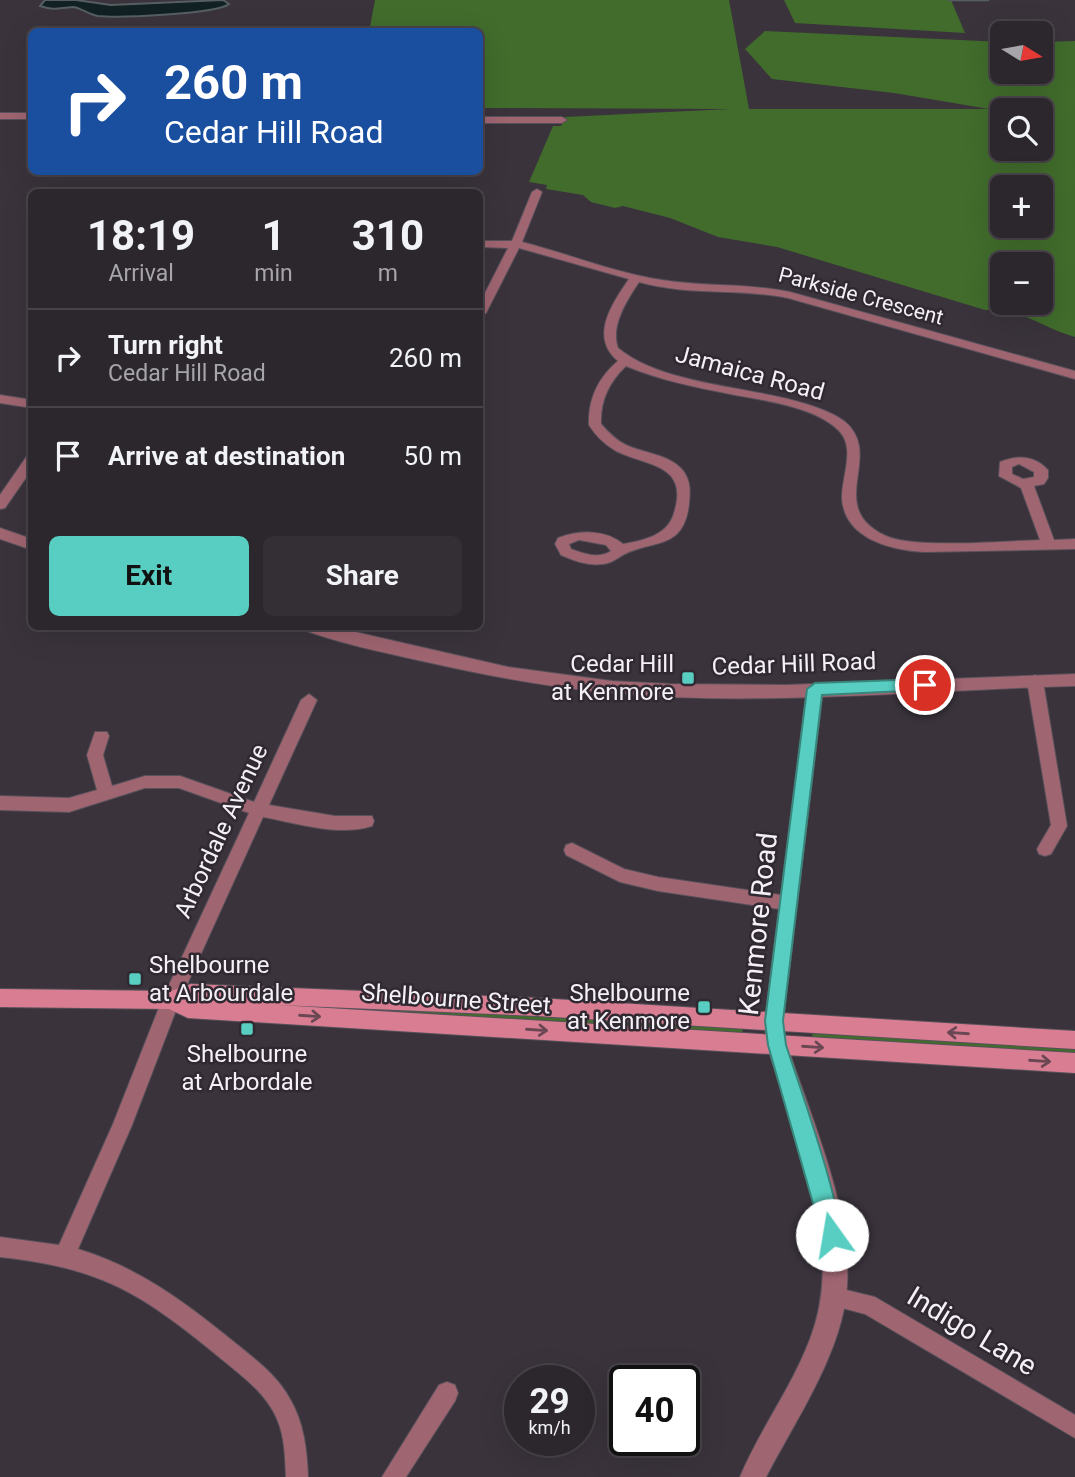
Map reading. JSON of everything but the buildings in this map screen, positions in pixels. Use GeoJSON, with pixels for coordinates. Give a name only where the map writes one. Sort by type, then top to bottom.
{"type":"FeatureCollection","features":[{"type":"Feature","properties":{"kind":"main road","name":"Shelbourne Street"},"geometry":{"type":"LineString","coordinates":[[0,998],[171,1000],[196,993],[523,1007],[1075,1040]]}},
{"type":"Feature","properties":{"kind":"main road","name":"Shelbourne Street"},"geometry":{"type":"LineString","coordinates":[[171,1000],[183,1008],[1075,1063]]}},
{"type":"Feature","properties":{"kind":"street"},"geometry":{"type":"LineString","coordinates":[[0,116],[28,116]]}},
{"type":"Feature","properties":{"kind":"street"},"geometry":{"type":"LineString","coordinates":[[483,120],[562,121]]}},
{"type":"Feature","properties":{"kind":"street"},"geometry":{"type":"LineString","coordinates":[[483,307],[512,246],[522,232],[537,192]]}},
{"type":"Feature","properties":{"kind":"street","name":"Parkside Crescent"},"geometry":{"type":"LineString","coordinates":[[483,244],[522,245],[636,278],[682,287],[765,290],[790,295],[1075,375]]}},
{"type":"Feature","properties":{"kind":"street"},"geometry":{"type":"LineString","coordinates":[[619,549],[652,542],[676,526],[686,493],[680,475],[670,467],[611,446],[595,425],[596,406],[607,377],[625,361],[610,348],[609,339],[622,296],[636,278]]}},
{"type":"Feature","properties":{"kind":"street","name":"Jamaica Road"},"geometry":{"type":"LineString","coordinates":[[625,361],[649,371],[812,411],[842,425],[849,435],[854,456],[847,505],[853,518],[864,529],[881,539],[918,546],[1075,544]]}},
{"type":"Feature","properties":{"kind":"street"},"geometry":{"type":"LineString","coordinates":[[0,399],[28,403]]}},
{"type":"Feature","properties":{"kind":"street"},"geometry":{"type":"LineString","coordinates":[[0,505],[28,465]]}},
{"type":"Feature","properties":{"kind":"street"},"geometry":{"type":"LineString","coordinates":[[1027,485],[1049,545]]}},
{"type":"Feature","properties":{"kind":"street"},"geometry":{"type":"LineString","coordinates":[[0,533],[28,544]]}},
{"type":"Feature","properties":{"kind":"street","name":"Cedar Hill Road"},"geometry":{"type":"LineString","coordinates":[[321,630],[492,668],[610,687],[689,692],[1075,680]]}},
{"type":"Feature","properties":{"kind":"street"},"geometry":{"type":"LineString","coordinates":[[1035,681],[1059,826],[1045,849]]}},
{"type":"Feature","properties":{"kind":"street","name":"Kenmore Road"},"geometry":{"type":"LineString","coordinates":[[753,1477],[813,1360],[826,1330],[834,1297],[835,1264],[824,1202],[777,1045],[774,1021],[815,689]]}},
{"type":"Feature","properties":{"kind":"street","name":"Arbordale Avenue"},"geometry":{"type":"LineString","coordinates":[[65,1255],[122,1125],[171,1000],[309,700]]}},
{"type":"Feature","properties":{"kind":"street"},"geometry":{"type":"LineString","coordinates":[[101,736],[95,755],[106,792]]}},
{"type":"Feature","properties":{"kind":"street"},"geometry":{"type":"LineString","coordinates":[[0,803],[69,805],[145,782],[180,782],[258,810],[335,823],[366,821]]}},
{"type":"Feature","properties":{"kind":"street"},"geometry":{"type":"LineString","coordinates":[[572,850],[620,875],[658,884],[789,902]]}},
{"type":"Feature","properties":{"kind":"street"},"geometry":{"type":"LineString","coordinates":[[0,1247],[65,1255],[102,1266],[161,1296],[265,1380],[285,1410],[296,1447],[297,1477]]}},
{"type":"Feature","properties":{"kind":"street","name":"Indigo Lane"},"geometry":{"type":"LineString","coordinates":[[834,1297],[869,1304],[1075,1427]]}},
{"type":"Feature","properties":{"kind":"street"},"geometry":{"type":"LineString","coordinates":[[393,1477],[447,1393]]}},
{"type":"Feature","properties":{"kind":"green space"},"geometry":{"type":"Polygon","coordinates":[[[375,0],[729,0],[749,109],[989,109],[894,93],[772,79],[745,49],[765,31],[990,41],[990,84],[1054,84],[1054,42],[1075,41],[1075,337],[1021,315],[1053,315],[1053,252],[990,252],[990,310],[985,310],[777,247],[718,237],[670,218],[623,206],[615,208],[591,202],[583,195],[546,189],[547,185],[529,182],[553,126],[561,126],[565,117],[730,109],[483,108],[483,28],[370,28],[375,0]]]}},
{"type":"Feature","properties":{"kind":"green space"},"geometry":{"type":"Polygon","coordinates":[[[784,0],[951,0],[965,33],[795,23],[784,0]]]}},
{"type":"Feature","properties":{"kind":"green space"},"geometry":{"type":"Polygon","coordinates":[[[203,996],[537,1011],[743,1028],[742,1035],[200,1006],[203,996]]]}},
{"type":"Feature","properties":{"kind":"green space"},"geometry":{"type":"Polygon","coordinates":[[[812,1028],[1075,1045],[1075,1059],[813,1043],[812,1028]]]}},
{"type":"Feature","properties":{"kind":"shaded area"},"geometry":{"type":"Polygon","coordinates":[[[45,0],[76,0],[111,5],[223,0],[229,4],[188,13],[109,16],[95,15],[75,7],[54,9],[40,6],[45,0]]]}},
{"type":"Feature","properties":{"kind":"waterway"},"geometry":{"type":"LineString","coordinates":[[949,0],[988,0]]}},
{"type":"Feature","properties":{"kind":"place","name":"Cedar Hill at Kenmore"},"geometry":{"type":"Point","coordinates":[688,678]}},
{"type":"Feature","properties":{"kind":"place","name":"Shelbourne at Arbourdale"},"geometry":{"type":"Point","coordinates":[135,979]}},
{"type":"Feature","properties":{"kind":"place","name":"Shelbourne at Kenmore"},"geometry":{"type":"Point","coordinates":[704,1007]}},
{"type":"Feature","properties":{"kind":"place","name":"Shelbourne at Arbordale"},"geometry":{"type":"Point","coordinates":[247,1029]}},
{"type":"Feature","properties":{"kind":"route"},"geometry":{"type":"LineString","coordinates":[[832,1235],[777,1045],[774,1021],[815,689],[925,685]]}}]}
